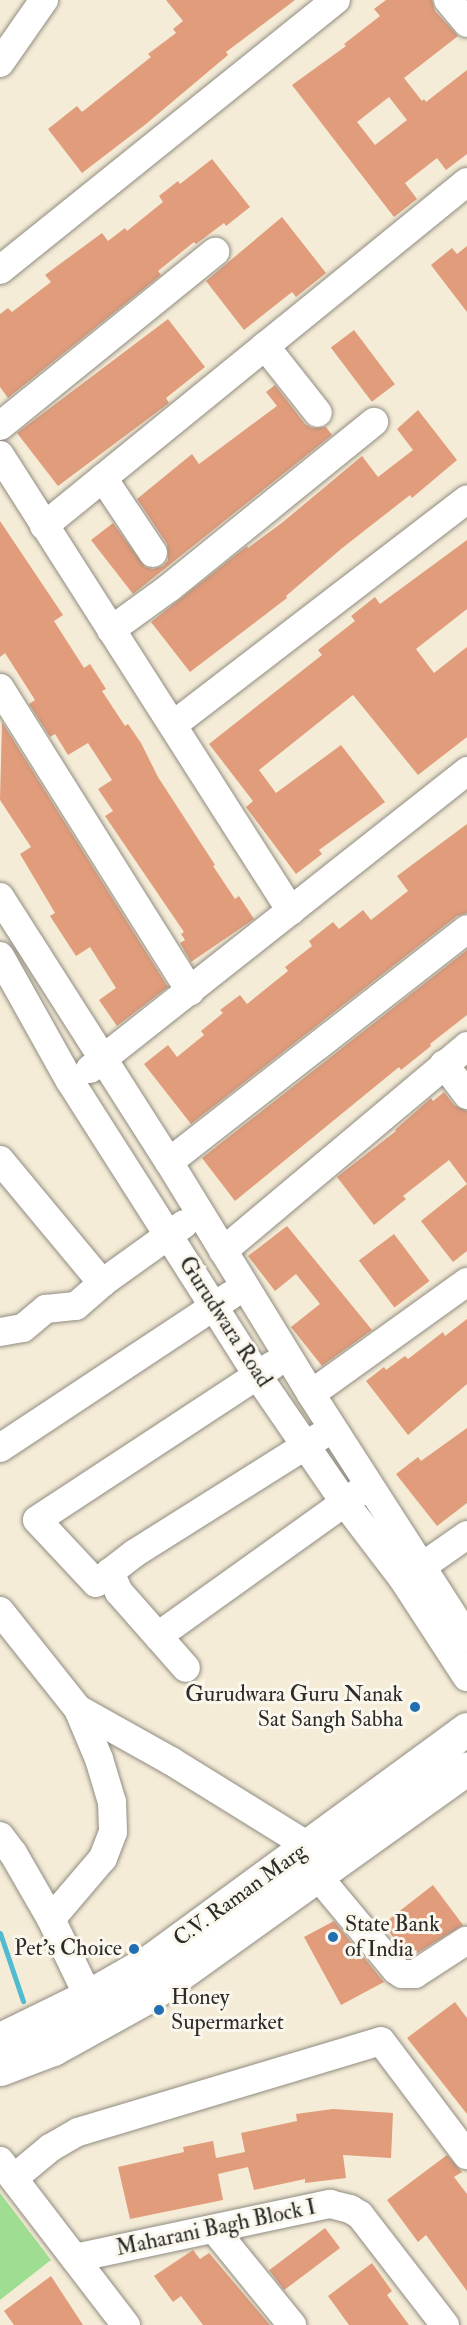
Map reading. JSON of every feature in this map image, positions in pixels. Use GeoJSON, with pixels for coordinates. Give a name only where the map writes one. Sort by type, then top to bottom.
{"type":"FeatureCollection","features":[{"type":"Feature","properties":{"kind":"main road","name":"C.V. Raman Marg"},"geometry":{"type":"LineString","coordinates":[[0,2068],[53,2049],[149,1996],[467,1729]]}},
{"type":"Feature","properties":{"kind":"main road","name":"C.V. Raman Marg"},"geometry":{"type":"LineString","coordinates":[[2,2033],[88,1996],[467,1768]]}},
{"type":"Feature","properties":{"kind":"street"},"geometry":{"type":"LineString","coordinates":[[0,63],[44,0]]}},
{"type":"Feature","properties":{"kind":"street"},"geometry":{"type":"LineString","coordinates":[[0,270],[336,0]]}},
{"type":"Feature","properties":{"kind":"street"},"geometry":{"type":"LineString","coordinates":[[448,0],[467,23]]}},
{"type":"Feature","properties":{"kind":"street"},"geometry":{"type":"LineString","coordinates":[[44,526],[467,182]]}},
{"type":"Feature","properties":{"kind":"street"},"geometry":{"type":"LineString","coordinates":[[0,426],[215,252]]}},
{"type":"Feature","properties":{"kind":"street"},"geometry":{"type":"LineString","coordinates":[[265,346],[318,413]]}},
{"type":"Feature","properties":{"kind":"street"},"geometry":{"type":"LineString","coordinates":[[111,630],[169,588],[374,422]]}},
{"type":"Feature","properties":{"kind":"street"},"geometry":{"type":"LineString","coordinates":[[0,454],[291,911]]}},
{"type":"Feature","properties":{"kind":"street"},"geometry":{"type":"LineString","coordinates":[[103,478],[153,553]]}},
{"type":"Feature","properties":{"kind":"street"},"geometry":{"type":"LineString","coordinates":[[173,725],[467,499]]}},
{"type":"Feature","properties":{"kind":"street"},"geometry":{"type":"LineString","coordinates":[[0,688],[190,991]]}},
{"type":"Feature","properties":{"kind":"street"},"geometry":{"type":"LineString","coordinates":[[70,1081],[105,1059],[467,771]]}},
{"type":"Feature","properties":{"kind":"street"},"geometry":{"type":"LineString","coordinates":[[0,897],[105,1059],[244,1287],[369,1484],[412,1573],[467,1638]]}},
{"type":"Feature","properties":{"kind":"street"},"geometry":{"type":"LineString","coordinates":[[169,1162],[467,928]]}},
{"type":"Feature","properties":{"kind":"street","name":"Gurudwara Road"},"geometry":{"type":"LineString","coordinates":[[4,974],[70,1081],[305,1446],[345,1503],[412,1573],[467,1677]]}},
{"type":"Feature","properties":{"kind":"street"},"geometry":{"type":"LineString","coordinates":[[223,1251],[467,1046]]}},
{"type":"Feature","properties":{"kind":"street"},"geometry":{"type":"LineString","coordinates":[[444,1064],[467,1095]]}},
{"type":"Feature","properties":{"kind":"street"},"geometry":{"type":"LineString","coordinates":[[0,1161],[102,1283]]}},
{"type":"Feature","properties":{"kind":"street"},"geometry":{"type":"LineString","coordinates":[[0,1332],[23,1328],[46,1309],[76,1306],[102,1283],[200,1213]]}},
{"type":"Feature","properties":{"kind":"street"},"geometry":{"type":"LineString","coordinates":[[311,1394],[467,1282]]}},
{"type":"Feature","properties":{"kind":"street"},"geometry":{"type":"LineString","coordinates":[[0,1448],[244,1287]]}},
{"type":"Feature","properties":{"kind":"street"},"geometry":{"type":"LineString","coordinates":[[287,1355],[37,1520],[96,1583],[135,1553],[333,1429]]}},
{"type":"Feature","properties":{"kind":"street"},"geometry":{"type":"LineString","coordinates":[[158,1636],[369,1484]]}},
{"type":"Feature","properties":{"kind":"street"},"geometry":{"type":"LineString","coordinates":[[412,1573],[467,1535]]}},
{"type":"Feature","properties":{"kind":"street"},"geometry":{"type":"LineString","coordinates":[[110,1572],[119,1592],[186,1668]]}},
{"type":"Feature","properties":{"kind":"street"},"geometry":{"type":"LineString","coordinates":[[0,1611],[78,1708],[99,1759],[112,1802],[113,1832],[103,1858],[51,1919]]}},
{"type":"Feature","properties":{"kind":"street"},"geometry":{"type":"LineString","coordinates":[[78,1708],[171,1761],[312,1860],[396,1970],[402,1974],[409,1976],[420,1972],[466,1941]]}},
{"type":"Feature","properties":{"kind":"street"},"geometry":{"type":"LineString","coordinates":[[0,1836],[13,1853],[51,1919],[88,1996]]}},
{"type":"Feature","properties":{"kind":"street"},"geometry":{"type":"LineString","coordinates":[[126,2325],[7,2170],[78,2132],[381,2042],[467,2155]]}},
{"type":"Feature","properties":{"kind":"street","name":"Maharani Bagh Block I"},"geometry":{"type":"LineString","coordinates":[[75,2258],[330,2204],[350,2209],[360,2215],[445,2325]]}},
{"type":"Feature","properties":{"kind":"street"},"geometry":{"type":"LineString","coordinates":[[214,2229],[292,2325]]}},
{"type":"Feature","properties":{"kind":"green space"},"geometry":{"type":"Polygon","coordinates":[[[0,2193],[51,2260],[0,2300],[0,2193]]]}},
{"type":"Feature","properties":{"kind":"building"},"geometry":{"type":"Polygon","coordinates":[[[166,0],[295,0],[226,52],[228,55],[146,124],[82,173],[48,129],[77,106],[82,112],[151,57],[148,54],[176,33],[173,29],[183,21],[166,0]]]}},
{"type":"Feature","properties":{"kind":"building"},"geometry":{"type":"Polygon","coordinates":[[[386,0],[432,0],[435,11],[458,36],[404,78],[422,101],[424,99],[426,102],[467,70],[467,154],[446,170],[437,158],[405,183],[417,199],[394,217],[292,85],[346,46],[344,44],[380,16],[374,9],[386,0]],[[389,97],[357,122],[375,145],[407,120],[389,97]]]}},
{"type":"Feature","properties":{"kind":"building"},"geometry":{"type":"Polygon","coordinates":[[[212,159],[250,207],[226,226],[224,223],[196,244],[194,242],[158,271],[161,275],[8,398],[0,387],[0,314],[8,308],[12,312],[51,282],[45,275],[102,233],[108,241],[125,228],[127,231],[163,202],[159,196],[178,181],[180,184],[212,159]]]}},
{"type":"Feature","properties":{"kind":"building"},"geometry":{"type":"Polygon","coordinates":[[[282,217],[326,273],[296,297],[292,292],[244,330],[206,281],[282,217]]]}},
{"type":"Feature","properties":{"kind":"building"},"geometry":{"type":"Polygon","coordinates":[[[467,246],[467,312],[431,265],[452,248],[457,254],[467,246]]]}},
{"type":"Feature","properties":{"kind":"building"},"geometry":{"type":"Polygon","coordinates":[[[168,319],[205,367],[166,398],[169,403],[58,486],[17,433],[168,319]]]}},
{"type":"Feature","properties":{"kind":"building"},"geometry":{"type":"Polygon","coordinates":[[[354,330],[395,384],[372,402],[331,347],[354,330]]]}},
{"type":"Feature","properties":{"kind":"building"},"geometry":{"type":"Polygon","coordinates":[[[275,385],[305,424],[312,428],[326,427],[332,435],[133,594],[91,540],[113,523],[145,567],[153,569],[163,566],[168,560],[167,544],[137,499],[192,454],[199,464],[277,406],[266,392],[275,385]]]}},
{"type":"Feature","properties":{"kind":"building"},"geometry":{"type":"Polygon","coordinates":[[[418,410],[457,460],[412,498],[410,495],[341,549],[286,596],[287,598],[190,672],[151,622],[247,546],[248,548],[283,522],[362,456],[378,477],[413,450],[397,429],[418,410]]]}},
{"type":"Feature","properties":{"kind":"building"},"geometry":{"type":"Polygon","coordinates":[[[0,521],[63,615],[54,621],[84,668],[90,664],[106,689],[102,691],[125,726],[128,724],[141,743],[158,777],[215,865],[213,866],[235,899],[239,896],[254,919],[191,962],[180,943],[185,940],[181,934],[184,932],[105,816],[113,811],[98,789],[112,780],[88,743],[68,755],[55,734],[50,737],[29,704],[35,700],[5,653],[0,657],[0,521]]]}},
{"type":"Feature","properties":{"kind":"building"},"geometry":{"type":"Polygon","coordinates":[[[467,540],[467,609],[416,649],[434,673],[467,647],[467,737],[418,775],[353,695],[259,770],[276,793],[341,745],[385,802],[319,850],[322,854],[296,874],[246,807],[253,801],[209,744],[322,655],[318,650],[355,621],[351,616],[375,597],[380,604],[467,540]]]}},
{"type":"Feature","properties":{"kind":"building"},"geometry":{"type":"Polygon","coordinates":[[[2,722],[168,987],[117,1026],[99,1000],[116,988],[90,947],[76,956],[50,916],[55,913],[20,854],[31,847],[0,800],[2,722]]]}},
{"type":"Feature","properties":{"kind":"building"},"geometry":{"type":"Polygon","coordinates":[[[467,824],[467,913],[457,916],[191,1124],[144,1064],[168,1045],[177,1057],[204,1035],[201,1031],[223,1013],[220,1010],[240,995],[247,1004],[288,971],[285,967],[312,946],[309,941],[333,922],[339,929],[363,910],[371,920],[408,891],[397,876],[467,824]]]}},
{"type":"Feature","properties":{"kind":"building"},"geometry":{"type":"Polygon","coordinates":[[[467,950],[467,1015],[401,1070],[399,1067],[235,1201],[202,1158],[467,950]]]}},
{"type":"Feature","properties":{"kind":"building"},"geometry":{"type":"Polygon","coordinates":[[[444,1092],[454,1105],[467,1111],[467,1184],[449,1160],[403,1196],[406,1199],[374,1225],[337,1177],[396,1131],[431,1098],[433,1101],[444,1092]]]}},
{"type":"Feature","properties":{"kind":"building"},"geometry":{"type":"Polygon","coordinates":[[[467,1184],[467,1251],[453,1262],[421,1221],[467,1184]]]}},
{"type":"Feature","properties":{"kind":"building"},"geometry":{"type":"Polygon","coordinates":[[[287,1226],[372,1330],[322,1366],[291,1327],[320,1304],[296,1274],[275,1291],[248,1256],[287,1226]]]}},
{"type":"Feature","properties":{"kind":"building"},"geometry":{"type":"Polygon","coordinates":[[[394,1234],[430,1281],[394,1308],[359,1260],[394,1234]]]}},
{"type":"Feature","properties":{"kind":"building"},"geometry":{"type":"Polygon","coordinates":[[[467,1319],[467,1384],[408,1435],[366,1381],[384,1367],[386,1370],[405,1356],[408,1359],[443,1332],[445,1336],[467,1319]]]}},
{"type":"Feature","properties":{"kind":"building"},"geometry":{"type":"Polygon","coordinates":[[[467,1428],[467,1503],[437,1526],[396,1474],[418,1457],[421,1461],[467,1428]]]}},
{"type":"Feature","properties":{"kind":"building"},"geometry":{"type":"Polygon","coordinates":[[[433,1885],[463,1925],[409,1958],[383,1924],[433,1885]]]}},
{"type":"Feature","properties":{"kind":"building"},"geometry":{"type":"Polygon","coordinates":[[[334,1921],[384,1982],[341,2005],[304,1937],[334,1921]]]}},
{"type":"Feature","properties":{"kind":"building"},"geometry":{"type":"Polygon","coordinates":[[[455,2002],[467,2018],[467,2114],[407,2038],[455,2002]]]}},
{"type":"Feature","properties":{"kind":"building"},"geometry":{"type":"Polygon","coordinates":[[[333,2109],[393,2113],[391,2158],[343,2155],[346,2178],[305,2183],[305,2179],[254,2190],[248,2167],[218,2174],[223,2200],[130,2219],[118,2167],[184,2152],[183,2147],[213,2141],[216,2158],[245,2152],[241,2133],[297,2121],[296,2114],[333,2109]]]}},
{"type":"Feature","properties":{"kind":"building"},"geometry":{"type":"Polygon","coordinates":[[[447,2155],[462,2172],[454,2177],[467,2194],[467,2291],[426,2235],[418,2242],[387,2200],[447,2155]]]}},
{"type":"Feature","properties":{"kind":"building"},"geometry":{"type":"Polygon","coordinates":[[[325,2228],[340,2248],[284,2290],[269,2270],[325,2228]]]}},
{"type":"Feature","properties":{"kind":"building"},"geometry":{"type":"Polygon","coordinates":[[[193,2250],[200,2259],[209,2253],[270,2325],[203,2325],[181,2296],[173,2302],[154,2276],[193,2250]]]}},
{"type":"Feature","properties":{"kind":"building"},"geometry":{"type":"Polygon","coordinates":[[[372,2263],[392,2291],[387,2295],[409,2325],[349,2325],[328,2296],[372,2263]]]}},
{"type":"Feature","properties":{"kind":"building"},"geometry":{"type":"Polygon","coordinates":[[[51,2276],[83,2325],[14,2325],[4,2311],[51,2276]]]}},
{"type":"Feature","properties":{"kind":"waterway"},"geometry":{"type":"LineString","coordinates":[[0,1933],[23,2001]]}},
{"type":"Feature","properties":{"kind":"place","name":"Gurudwara Guru Nanak Sat Sangh Sabha"},"geometry":{"type":"Point","coordinates":[415,1707]}},
{"type":"Feature","properties":{"kind":"place","name":"State Bank of India"},"geometry":{"type":"Point","coordinates":[333,1937]}},
{"type":"Feature","properties":{"kind":"place","name":"Pet's Choice"},"geometry":{"type":"Point","coordinates":[134,1949]}},
{"type":"Feature","properties":{"kind":"place","name":"Honey Supermarket"},"geometry":{"type":"Point","coordinates":[159,2010]}}]}
